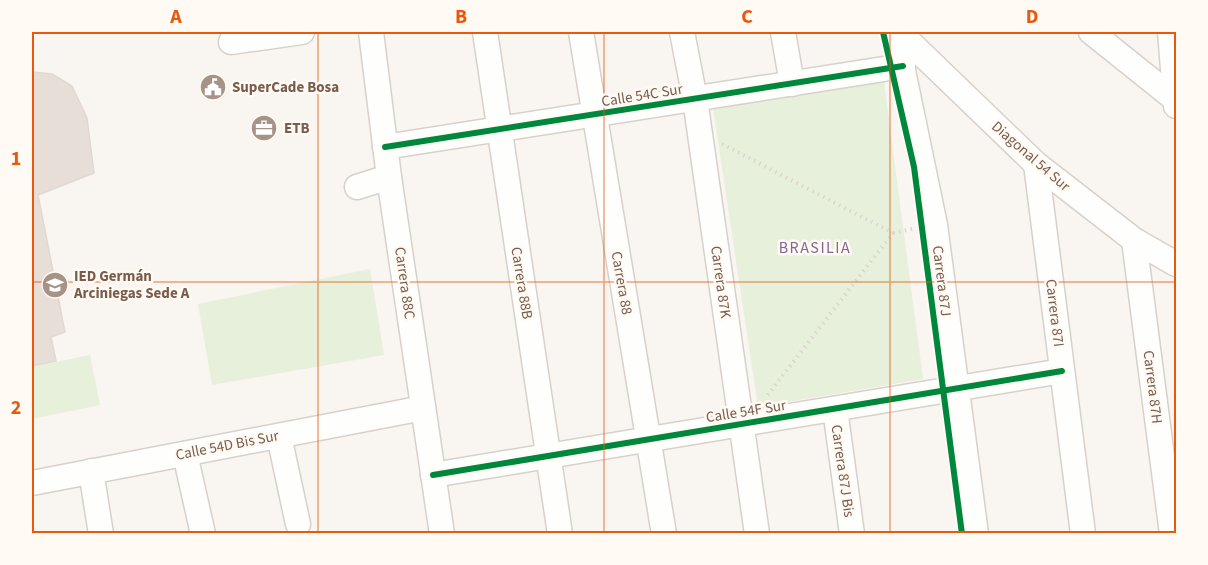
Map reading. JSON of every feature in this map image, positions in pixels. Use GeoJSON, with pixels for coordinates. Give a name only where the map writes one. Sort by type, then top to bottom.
{"type":"FeatureCollection","features":[{"type":"Feature","properties":{"kind":"street"},"geometry":{"type":"LineString","coordinates":[[231,42],[302,32]]}},
{"type":"Feature","properties":{"kind":"street","name":"Carrera 88C"},"geometry":{"type":"LineString","coordinates":[[371,32],[389,177],[442,534]]}},
{"type":"Feature","properties":{"kind":"street","name":"Carrera 88B"},"geometry":{"type":"LineString","coordinates":[[485,32],[560,534]]}},
{"type":"Feature","properties":{"kind":"street","name":"Carrera 88"},"geometry":{"type":"LineString","coordinates":[[581,32],[663,534]]}},
{"type":"Feature","properties":{"kind":"street","name":"Carrera 87K"},"geometry":{"type":"LineString","coordinates":[[682,32],[695,99],[757,534]]}},
{"type":"Feature","properties":{"kind":"street"},"geometry":{"type":"LineString","coordinates":[[783,32],[792,84]]}},
{"type":"Feature","properties":{"kind":"street","name":"Carrera 87J"},"geometry":{"type":"LineString","coordinates":[[897,32],[935,225],[976,534]]}},
{"type":"Feature","properties":{"kind":"street","name":"Diagonal 54 Sur"},"geometry":{"type":"LineString","coordinates":[[897,32],[1036,164],[1134,240],[1176,264]]}},
{"type":"Feature","properties":{"kind":"street"},"geometry":{"type":"LineString","coordinates":[[1091,32],[1176,91]]}},
{"type":"Feature","properties":{"kind":"street"},"geometry":{"type":"LineString","coordinates":[[1170,32],[1176,106]]}},
{"type":"Feature","properties":{"kind":"street","name":"Calle 54C Sur"},"geometry":{"type":"LineString","coordinates":[[385,147],[903,66]]}},
{"type":"Feature","properties":{"kind":"street","name":"Carrera 87I"},"geometry":{"type":"LineString","coordinates":[[1036,164],[1083,534]]}},
{"type":"Feature","properties":{"kind":"street"},"geometry":{"type":"LineString","coordinates":[[357,188],[389,177]]}},
{"type":"Feature","properties":{"kind":"street","name":"Carrera 87H"},"geometry":{"type":"LineString","coordinates":[[1134,240],[1172,534]]}},
{"type":"Feature","properties":{"kind":"street","name":"Calle 54F Sur"},"geometry":{"type":"LineString","coordinates":[[433,475],[1062,371]]}},
{"type":"Feature","properties":{"kind":"street","name":"Calle 54D Bis Sur"},"geometry":{"type":"LineString","coordinates":[[32,483],[423,408]]}},
{"type":"Feature","properties":{"kind":"street","name":"Carrera 87J Bis"},"geometry":{"type":"LineString","coordinates":[[835,409],[852,534]]}},
{"type":"Feature","properties":{"kind":"street"},"geometry":{"type":"LineString","coordinates":[[279,435],[298,524]]}},
{"type":"Feature","properties":{"kind":"street"},"geometry":{"type":"LineString","coordinates":[[185,454],[203,534]]}},
{"type":"Feature","properties":{"kind":"street"},"geometry":{"type":"LineString","coordinates":[[91,471],[101,534]]}},
{"type":"Feature","properties":{"kind":"path"},"geometry":{"type":"LineString","coordinates":[[699,132],[893,233],[765,398]]}},
{"type":"Feature","properties":{"kind":"green space"},"geometry":{"type":"Polygon","coordinates":[[[884,82],[923,379],[758,407],[713,108],[884,82]]]}},
{"type":"Feature","properties":{"kind":"green space"},"geometry":{"type":"Polygon","coordinates":[[[370,269],[384,355],[212,385],[198,304],[370,269]]]}},
{"type":"Feature","properties":{"kind":"green space"},"geometry":{"type":"Polygon","coordinates":[[[90,355],[100,405],[32,419],[32,367],[90,355]]]}},
{"type":"Feature","properties":{"kind":"building"},"geometry":{"type":"Polygon","coordinates":[[[32,72],[52,74],[72,86],[87,118],[94,173],[38,195],[65,332],[51,337],[56,361],[32,366],[32,72]]]}},
{"type":"Feature","properties":{"kind":"cycle path"},"geometry":{"type":"LineString","coordinates":[[883,32],[914,167],[962,534]]}},
{"type":"Feature","properties":{"kind":"cycle path"},"geometry":{"type":"LineString","coordinates":[[385,147],[903,66]]}},
{"type":"Feature","properties":{"kind":"cycle path"},"geometry":{"type":"LineString","coordinates":[[433,475],[1062,371]]}},
{"type":"Feature","properties":{"kind":"place","name":"SuperCade Bosa"},"geometry":{"type":"Point","coordinates":[213,87]}},
{"type":"Feature","properties":{"kind":"place","name":"ETB"},"geometry":{"type":"Point","coordinates":[264,128]}},
{"type":"Feature","properties":{"kind":"place","name":"IED Germán Arciniegas Sede A"},"geometry":{"type":"Point","coordinates":[55,285]}},
{"type":"Feature","properties":{"kind":"district","name":"BRASILIA"},"geometry":{"type":"Point","coordinates":[815,247]}}]}
